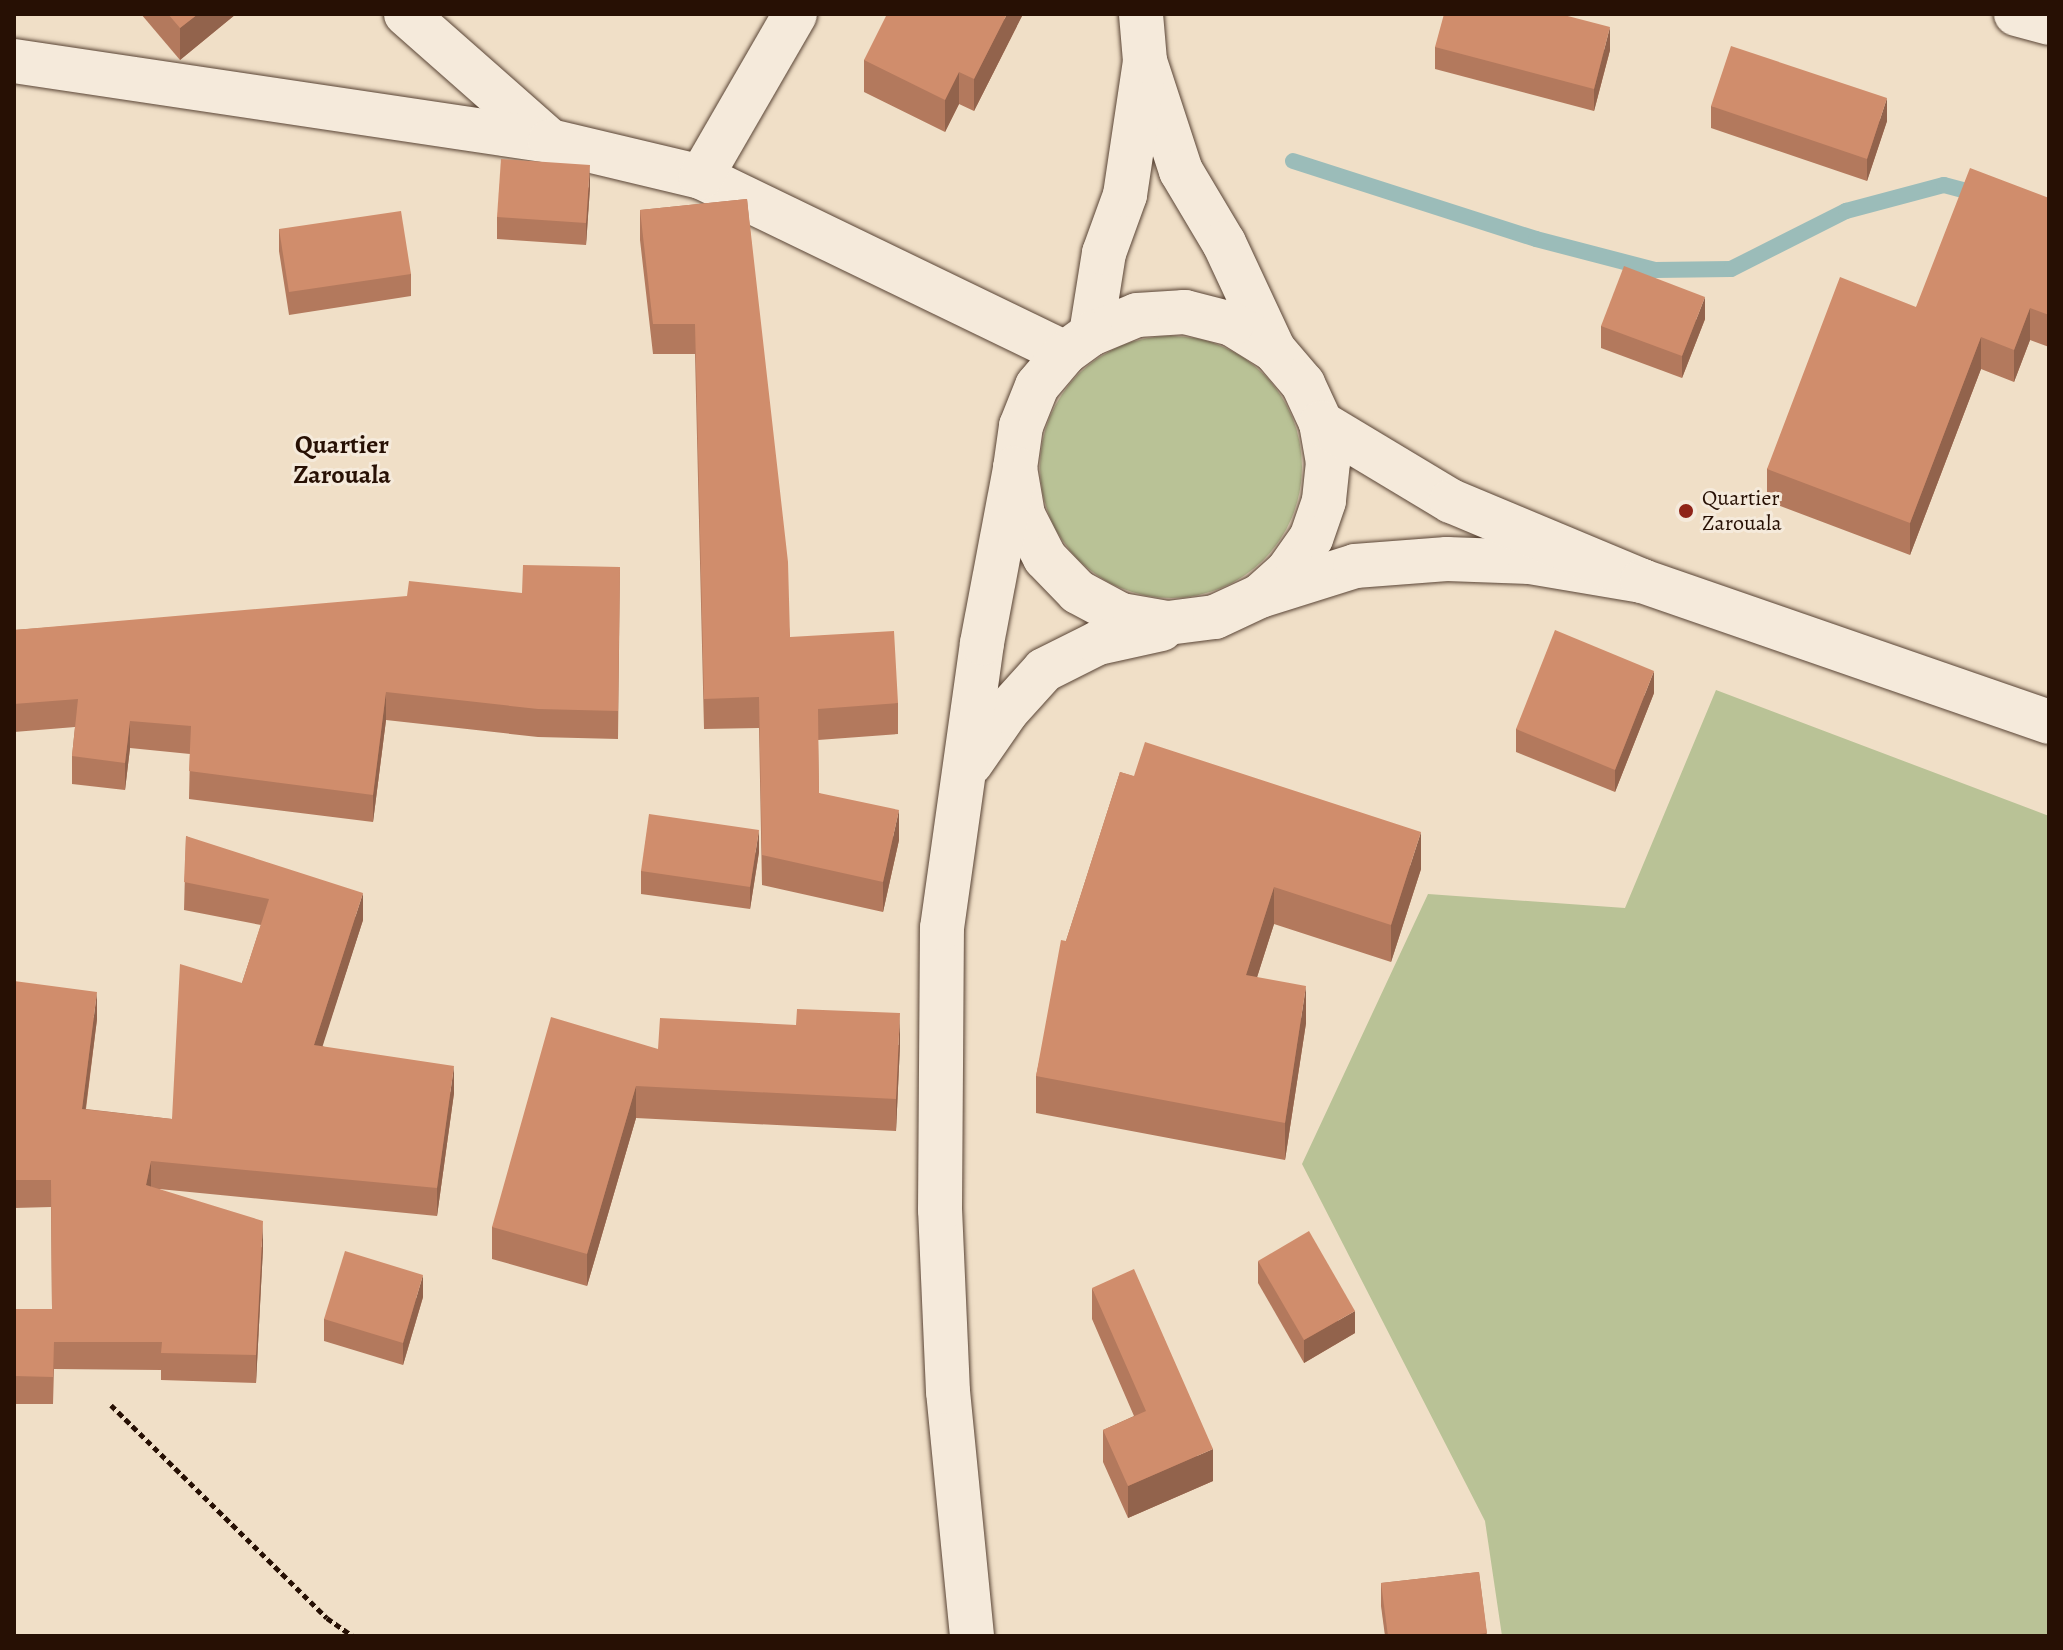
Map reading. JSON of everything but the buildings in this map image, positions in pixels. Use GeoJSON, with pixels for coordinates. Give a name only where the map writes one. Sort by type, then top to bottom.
{"type":"FeatureCollection","features":[{"type":"Feature","properties":{"kind":"street"},"geometry":{"type":"LineString","coordinates":[[406,14],[550,141]]}},
{"type":"Feature","properties":{"kind":"street"},"geometry":{"type":"LineString","coordinates":[[701,177],[795,14]]}},
{"type":"Feature","properties":{"kind":"street"},"geometry":{"type":"LineString","coordinates":[[1141,14],[1145,61],[1181,171],[1224,243],[1274,350],[1303,384],[1321,423],[1328,462],[1324,501],[1296,560],[1260,596]]}},
{"type":"Feature","properties":{"kind":"street"},"geometry":{"type":"LineString","coordinates":[[2016,14],[2049,23]]}},
{"type":"Feature","properties":{"kind":"street"},"geometry":{"type":"LineString","coordinates":[[14,61],[550,141],[701,177],[1078,343]]}},
{"type":"Feature","properties":{"kind":"street"},"geometry":{"type":"LineString","coordinates":[[1078,343],[1104,253],[1125,195],[1145,61]]}},
{"type":"Feature","properties":{"kind":"street"},"geometry":{"type":"LineString","coordinates":[[972,1636],[948,1392],[940,1210],[942,928],[982,643],[1021,426],[1037,386],[1078,343],[1137,315],[1185,312],[1232,324],[1274,350]]}},
{"type":"Feature","properties":{"kind":"street"},"geometry":{"type":"LineString","coordinates":[[1321,423],[1451,501],[1642,581],[2049,722]]}},
{"type":"Feature","properties":{"kind":"street"},"geometry":{"type":"LineString","coordinates":[[1015,468],[1023,515],[1045,558],[1078,592],[1121,615],[1168,623],[1215,617]]}},
{"type":"Feature","properties":{"kind":"street"},"geometry":{"type":"LineString","coordinates":[[966,771],[1007,711],[1044,670],[1098,643],[1215,617],[1260,596],[1355,566],[1447,559],[1530,562],[1642,581]]}},
{"type":"Feature","properties":{"kind":"path"},"geometry":{"type":"LineString","coordinates":[[111,1405],[327,1618],[353,1636]]}},
{"type":"Feature","properties":{"kind":"green space"},"geometry":{"type":"Polygon","coordinates":[[[1171,336],[1197,338],[1221,346],[1244,358],[1264,374],[1280,394],[1292,417],[1300,441],[1300,493],[1292,517],[1280,540],[1264,560],[1244,576],[1221,588],[1197,596],[1171,598],[1145,596],[1121,588],[1098,576],[1078,560],[1062,540],[1050,517],[1042,493],[1040,467],[1042,441],[1050,417],[1062,394],[1078,374],[1098,358],[1121,346],[1145,338],[1171,336]]]}},
{"type":"Feature","properties":{"kind":"green space"},"geometry":{"type":"Polygon","coordinates":[[[1716,690],[2049,816],[2049,1636],[1502,1636],[1485,1521],[1302,1164],[1428,894],[1625,908],[1716,690]]]}},
{"type":"Feature","properties":{"kind":"waterway"},"geometry":{"type":"LineString","coordinates":[[1293,161],[1536,239],[1655,270],[1731,269],[1846,211],[1944,185],[1981,195]]}},
{"type":"Feature","properties":{"kind":"place","name":"Quartier Zarouala"},"geometry":{"type":"Point","coordinates":[1686,511]}},
{"type":"Feature","properties":{"kind":"district","name":"Quartier Zarouala"},"geometry":{"type":"Point","coordinates":[342,460]}}]}
